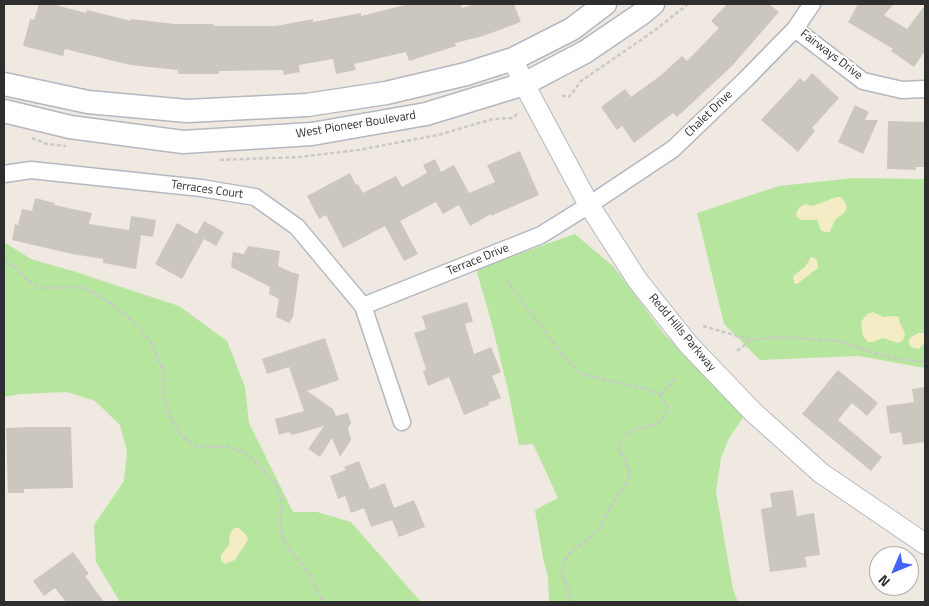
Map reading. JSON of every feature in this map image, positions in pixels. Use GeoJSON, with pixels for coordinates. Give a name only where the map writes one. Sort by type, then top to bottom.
{"type":"FeatureCollection","features":[{"type":"Feature","properties":{"kind":"main road"},"geometry":{"type":"LineString","coordinates":[[4,84],[88,102],[187,111],[297,106],[386,93],[466,74],[513,59],[572,29],[605,4]]}},
{"type":"Feature","properties":{"kind":"main road","name":"West Pioneer Boulevard"},"geometry":{"type":"LineString","coordinates":[[4,111],[70,128],[183,142],[312,134],[426,114],[524,84],[586,52],[642,14],[653,4]]}},
{"type":"Feature","properties":{"kind":"street","name":"Chalet Drive"},"geometry":{"type":"LineString","coordinates":[[589,205],[673,149],[795,29],[812,4]]}},
{"type":"Feature","properties":{"kind":"street","name":"Fairways Drive"},"geometry":{"type":"LineString","coordinates":[[795,29],[863,81],[902,90],[925,89]]}},
{"type":"Feature","properties":{"kind":"street","name":"Redd Hills Parkway"},"geometry":{"type":"LineString","coordinates":[[513,59],[524,84],[589,205],[638,280],[688,344],[753,412],[821,473],[925,544]]}},
{"type":"Feature","properties":{"kind":"street","name":"Terraces Court"},"geometry":{"type":"LineString","coordinates":[[4,174],[31,170],[201,188],[255,197],[298,226],[363,306],[402,422]]}},
{"type":"Feature","properties":{"kind":"street","name":"Terrace Drive"},"geometry":{"type":"LineString","coordinates":[[363,306],[541,234],[589,205]]}},
{"type":"Feature","properties":{"kind":"path"},"geometry":{"type":"LineString","coordinates":[[562,95],[569,97],[581,81],[654,31],[688,4]]}},
{"type":"Feature","properties":{"kind":"path"},"geometry":{"type":"LineString","coordinates":[[4,260],[17,269],[30,282],[42,288],[80,287],[110,303],[136,323],[152,344],[163,370],[164,398],[178,432],[197,446],[229,447],[248,454],[264,470],[276,486],[282,504],[280,518],[282,534],[288,548],[305,568],[324,602]]}},
{"type":"Feature","properties":{"kind":"path"},"geometry":{"type":"LineString","coordinates":[[506,278],[567,361],[581,374],[650,390],[660,395],[668,407],[664,417],[658,424],[635,429],[625,435],[620,444],[620,452],[630,470],[629,479],[613,502],[599,530],[570,553],[566,560],[562,572],[569,591],[570,602]]}},
{"type":"Feature","properties":{"kind":"path"},"geometry":{"type":"LineString","coordinates":[[703,326],[751,340],[783,337],[838,340],[874,353],[898,359],[925,362]]}},
{"type":"Feature","properties":{"kind":"path"},"geometry":{"type":"LineString","coordinates":[[737,351],[751,340]]}},
{"type":"Feature","properties":{"kind":"path"},"geometry":{"type":"LineString","coordinates":[[660,395],[677,376]]}},
{"type":"Feature","properties":{"kind":"green space"},"geometry":{"type":"Polygon","coordinates":[[[854,178],[925,179],[925,368],[859,356],[760,360],[724,324],[697,213],[779,186],[854,178]]]}},
{"type":"Feature","properties":{"kind":"green space"},"geometry":{"type":"Polygon","coordinates":[[[575,234],[614,267],[664,334],[745,415],[729,438],[721,458],[716,492],[733,589],[738,602],[549,602],[548,577],[535,510],[558,498],[533,444],[519,445],[508,390],[476,269],[575,234]]]}},
{"type":"Feature","properties":{"kind":"green space"},"geometry":{"type":"Polygon","coordinates":[[[4,242],[31,259],[179,306],[227,341],[245,387],[249,423],[293,512],[317,512],[351,522],[421,602],[120,602],[96,562],[94,525],[124,481],[127,451],[120,425],[95,401],[67,392],[20,394],[4,397],[4,242]]]}},
{"type":"Feature","properties":{"kind":"sand"},"geometry":{"type":"Polygon","coordinates":[[[840,197],[845,202],[847,209],[835,220],[830,232],[821,230],[817,220],[802,220],[797,217],[796,213],[799,208],[805,204],[811,206],[840,197]]]}},
{"type":"Feature","properties":{"kind":"sand"},"geometry":{"type":"Polygon","coordinates":[[[811,257],[817,259],[818,268],[797,284],[794,283],[793,276],[805,267],[811,257]]]}},
{"type":"Feature","properties":{"kind":"sand"},"geometry":{"type":"Polygon","coordinates":[[[873,312],[883,317],[899,317],[905,333],[903,340],[898,343],[883,338],[868,342],[863,336],[861,322],[867,314],[873,312]]]}},
{"type":"Feature","properties":{"kind":"sand"},"geometry":{"type":"Polygon","coordinates":[[[918,333],[925,333],[925,342],[919,349],[910,347],[910,338],[918,333]]]}},
{"type":"Feature","properties":{"kind":"sand"},"geometry":{"type":"Polygon","coordinates":[[[234,528],[239,528],[247,536],[248,540],[235,560],[225,564],[221,560],[221,555],[229,545],[230,534],[234,528]]]}},
{"type":"Feature","properties":{"kind":"building"},"geometry":{"type":"Polygon","coordinates":[[[39,4],[52,4],[86,13],[87,10],[131,21],[131,19],[175,24],[214,24],[214,26],[276,26],[313,19],[313,22],[361,13],[361,16],[409,4],[461,4],[462,8],[476,4],[514,4],[521,22],[483,36],[455,43],[456,46],[409,61],[406,52],[354,64],[356,70],[336,74],[333,59],[299,65],[300,72],[284,75],[283,70],[219,71],[219,74],[178,74],[178,70],[130,65],[65,49],[63,56],[23,46],[30,19],[34,20],[39,4]]]}},
{"type":"Feature","properties":{"kind":"building"},"geometry":{"type":"Polygon","coordinates":[[[727,4],[769,4],[779,12],[732,66],[677,117],[673,113],[634,143],[622,126],[617,130],[601,107],[625,89],[631,97],[660,76],[682,56],[687,61],[719,28],[711,21],[727,4]]]}},
{"type":"Feature","properties":{"kind":"building"},"geometry":{"type":"Polygon","coordinates":[[[858,4],[894,4],[884,15],[907,29],[925,5],[925,51],[914,67],[891,51],[893,49],[848,22],[858,4]]]}},
{"type":"Feature","properties":{"kind":"building"},"geometry":{"type":"Polygon","coordinates":[[[812,73],[839,98],[812,128],[815,131],[798,152],[761,120],[800,78],[804,82],[812,73]]]}},
{"type":"Feature","properties":{"kind":"building"},"geometry":{"type":"Polygon","coordinates":[[[855,105],[869,112],[865,120],[878,120],[863,154],[838,142],[855,105]]]}},
{"type":"Feature","properties":{"kind":"building"},"geometry":{"type":"Polygon","coordinates":[[[888,121],[925,122],[925,167],[916,167],[916,170],[887,169],[888,121]]]}},
{"type":"Feature","properties":{"kind":"building"},"geometry":{"type":"Polygon","coordinates":[[[520,151],[539,195],[491,216],[491,214],[470,226],[459,205],[443,214],[436,202],[400,221],[418,254],[404,261],[385,226],[343,248],[326,215],[319,219],[307,196],[350,173],[356,185],[358,184],[363,193],[396,176],[402,187],[427,173],[423,165],[435,159],[441,172],[454,165],[469,193],[495,182],[487,165],[520,151]]]}},
{"type":"Feature","properties":{"kind":"building"},"geometry":{"type":"Polygon","coordinates":[[[35,198],[55,203],[54,205],[92,213],[89,224],[129,230],[131,216],[156,220],[153,237],[141,235],[136,269],[103,263],[103,259],[12,240],[15,224],[18,225],[22,209],[32,211],[35,198]]]}},
{"type":"Feature","properties":{"kind":"building"},"geometry":{"type":"Polygon","coordinates":[[[204,221],[224,232],[216,246],[204,239],[182,279],[155,264],[177,223],[197,234],[204,221]]]}},
{"type":"Feature","properties":{"kind":"building"},"geometry":{"type":"Polygon","coordinates":[[[248,246],[280,251],[278,266],[299,274],[293,317],[289,323],[276,317],[279,299],[269,294],[270,287],[231,267],[233,252],[244,254],[248,246]]]}},
{"type":"Feature","properties":{"kind":"building"},"geometry":{"type":"Polygon","coordinates":[[[467,302],[473,321],[465,324],[474,354],[491,347],[501,372],[492,376],[501,398],[464,415],[449,377],[428,386],[423,371],[426,369],[414,333],[426,329],[422,316],[467,302]]]}},
{"type":"Feature","properties":{"kind":"building"},"geometry":{"type":"Polygon","coordinates":[[[325,338],[339,380],[307,391],[333,409],[336,416],[348,413],[351,423],[348,428],[351,440],[340,457],[332,438],[320,457],[308,449],[324,426],[292,435],[288,432],[279,435],[275,419],[304,411],[289,367],[267,374],[262,359],[325,338]]]}},
{"type":"Feature","properties":{"kind":"building"},"geometry":{"type":"Polygon","coordinates":[[[838,370],[878,403],[867,416],[852,403],[838,420],[882,457],[871,471],[802,414],[838,370]]]}},
{"type":"Feature","properties":{"kind":"building"},"geometry":{"type":"Polygon","coordinates":[[[925,387],[925,442],[903,445],[901,432],[890,434],[886,406],[914,402],[912,389],[925,387]]]}},
{"type":"Feature","properties":{"kind":"building"},"geometry":{"type":"Polygon","coordinates":[[[71,427],[73,488],[24,489],[24,493],[8,493],[6,428],[71,427]]]}},
{"type":"Feature","properties":{"kind":"building"},"geometry":{"type":"Polygon","coordinates":[[[359,461],[370,489],[385,483],[394,508],[414,500],[425,527],[399,537],[392,520],[371,527],[364,508],[351,513],[345,496],[338,499],[330,476],[346,470],[344,467],[359,461]]]}},
{"type":"Feature","properties":{"kind":"building"},"geometry":{"type":"Polygon","coordinates":[[[793,490],[797,516],[814,513],[820,555],[805,557],[807,567],[770,572],[761,509],[772,507],[770,493],[793,490]]]}},
{"type":"Feature","properties":{"kind":"building"},"geometry":{"type":"Polygon","coordinates":[[[73,552],[89,574],[85,576],[104,602],[66,602],[55,588],[44,596],[33,581],[73,552]]]}}]}
